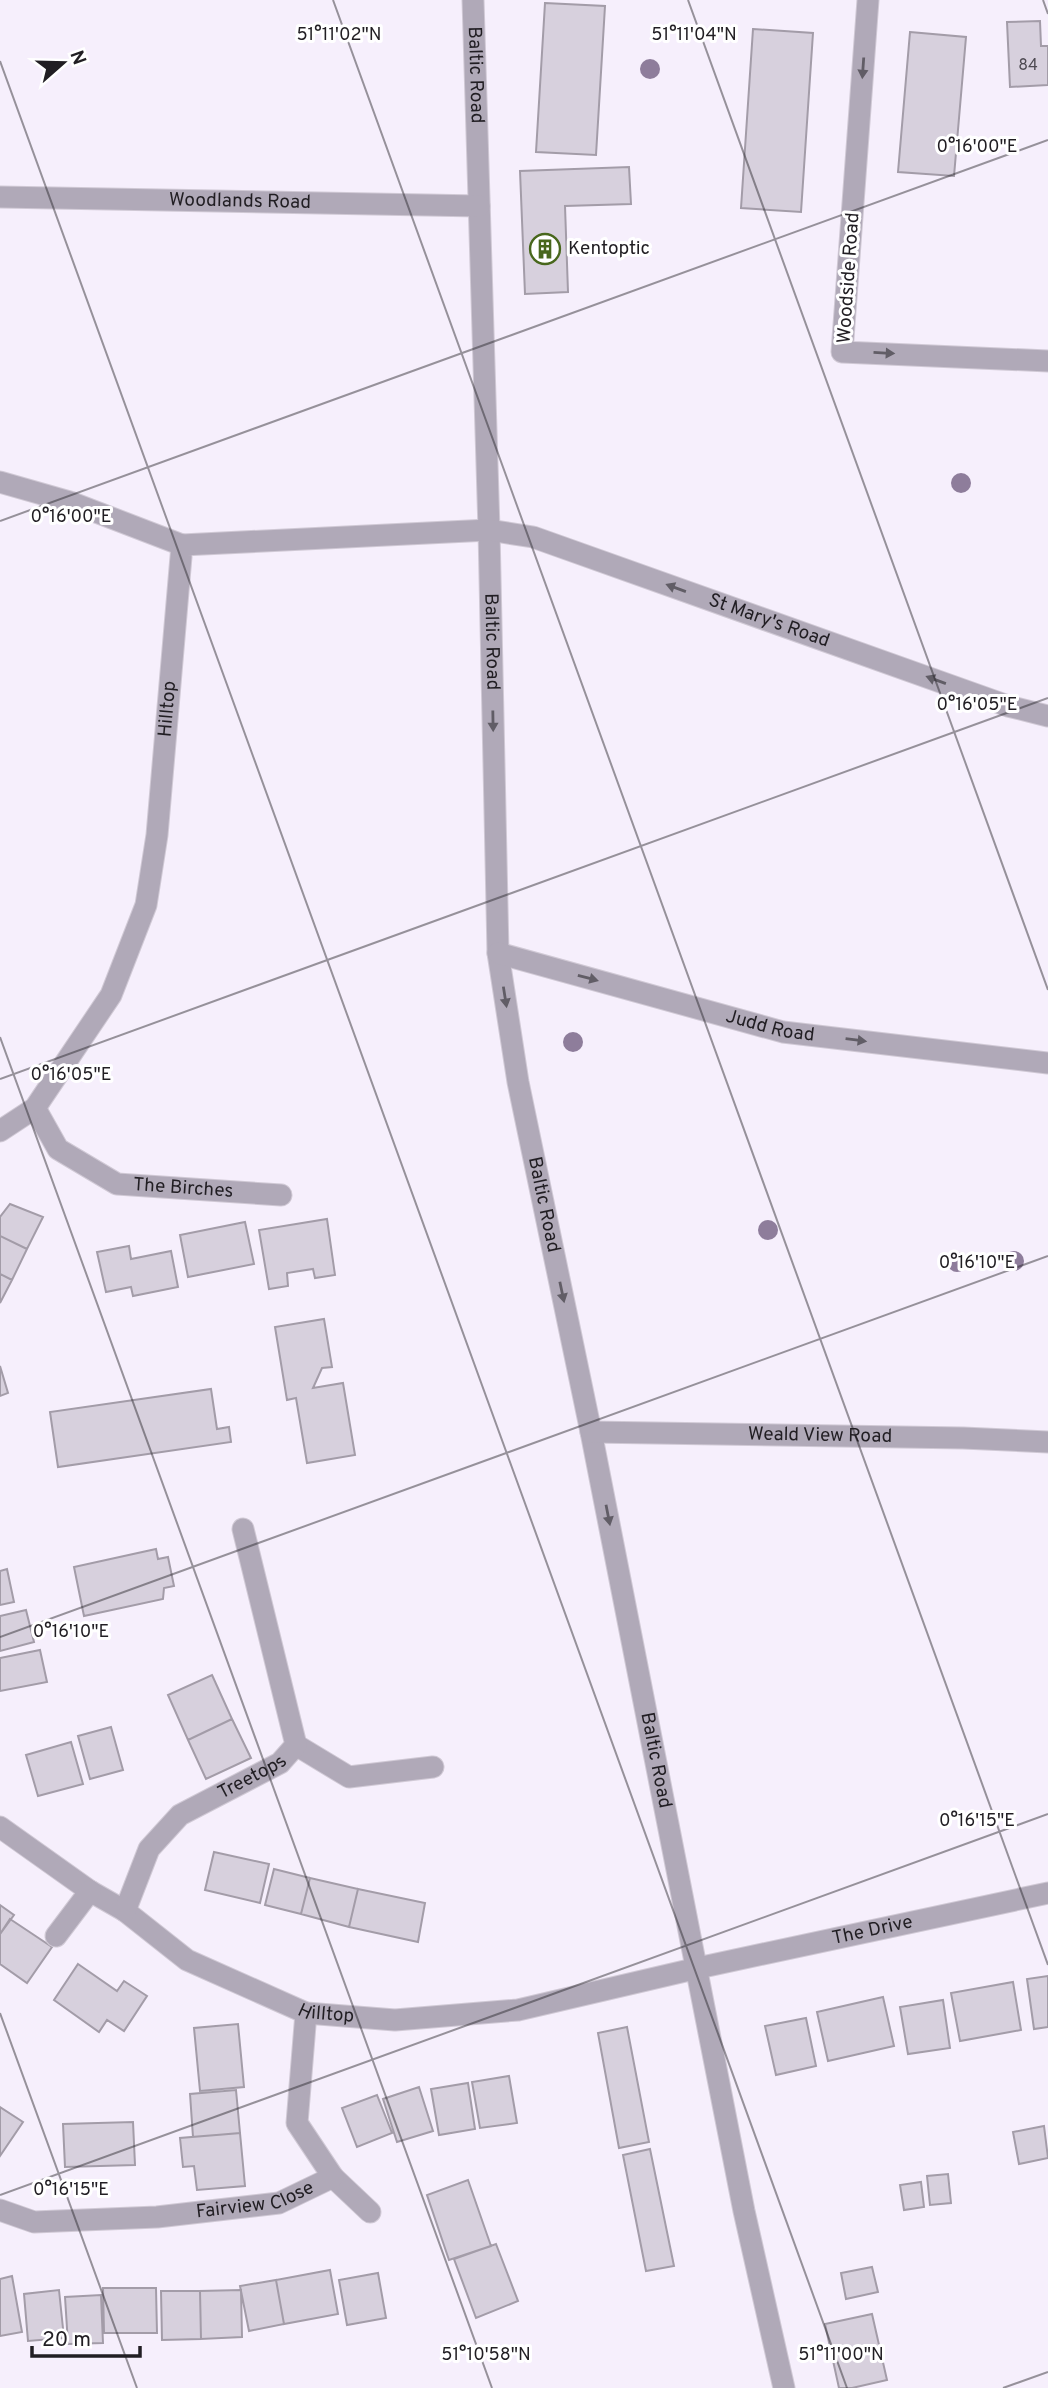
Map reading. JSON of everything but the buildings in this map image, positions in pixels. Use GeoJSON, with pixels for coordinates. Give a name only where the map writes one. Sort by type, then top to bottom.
{"type":"FeatureCollection","features":[{"type":"Feature","properties":{"kind":"street","name":"Baltic Road"},"geometry":{"type":"LineString","coordinates":[[473,0],[498,953],[518,1082],[592,1432],[744,2211],[784,2388]]}},
{"type":"Feature","properties":{"kind":"street","name":"Woodside Road"},"geometry":{"type":"LineString","coordinates":[[869,0],[842,352],[1048,361]]}},
{"type":"Feature","properties":{"kind":"street","name":"Woodlands Road"},"geometry":{"type":"LineString","coordinates":[[0,197],[479,206]]}},
{"type":"Feature","properties":{"kind":"street"},"geometry":{"type":"LineString","coordinates":[[0,482],[70,502],[182,545],[489,530]]}},
{"type":"Feature","properties":{"kind":"street","name":"St Mary's Road"},"geometry":{"type":"LineString","coordinates":[[489,530],[533,537],[1008,706],[1048,716]]}},
{"type":"Feature","properties":{"kind":"street","name":"Hilltop"},"geometry":{"type":"LineString","coordinates":[[0,1131],[35,1108],[111,995],[146,905],[157,835],[182,545]]}},
{"type":"Feature","properties":{"kind":"street","name":"Judd Road"},"geometry":{"type":"LineString","coordinates":[[498,953],[783,1032],[1048,1063]]}},
{"type":"Feature","properties":{"kind":"street","name":"The Birches"},"geometry":{"type":"LineString","coordinates":[[35,1108],[58,1149],[117,1184],[281,1195]]}},
{"type":"Feature","properties":{"kind":"street","name":"Weald View Road"},"geometry":{"type":"LineString","coordinates":[[592,1432],[1048,1442]]}},
{"type":"Feature","properties":{"kind":"street","name":"Treetops"},"geometry":{"type":"LineString","coordinates":[[125,1911],[149,1849],[180,1815],[280,1763],[296,1745],[243,1529]]}},
{"type":"Feature","properties":{"kind":"street"},"geometry":{"type":"LineString","coordinates":[[296,1745],[349,1777],[433,1767]]}},
{"type":"Feature","properties":{"kind":"street","name":"Hilltop"},"geometry":{"type":"LineString","coordinates":[[0,1827],[90,1891],[125,1911],[187,1960],[306,2013],[395,2020],[518,2010],[698,1968]]}},
{"type":"Feature","properties":{"kind":"street"},"geometry":{"type":"LineString","coordinates":[[56,1936],[90,1891]]}},
{"type":"Feature","properties":{"kind":"street","name":"The Drive"},"geometry":{"type":"LineString","coordinates":[[698,1968],[1048,1893]]}},
{"type":"Feature","properties":{"kind":"street","name":"Fairview Close"},"geometry":{"type":"LineString","coordinates":[[0,2210],[34,2222],[157,2217],[279,2203],[333,2177],[297,2123],[306,2013]]}},
{"type":"Feature","properties":{"kind":"street"},"geometry":{"type":"LineString","coordinates":[[333,2177],[370,2212]]}},
{"type":"Feature","properties":{"kind":"place","name":"Kentoptic"},"geometry":{"type":"Point","coordinates":[545,249]}}]}
